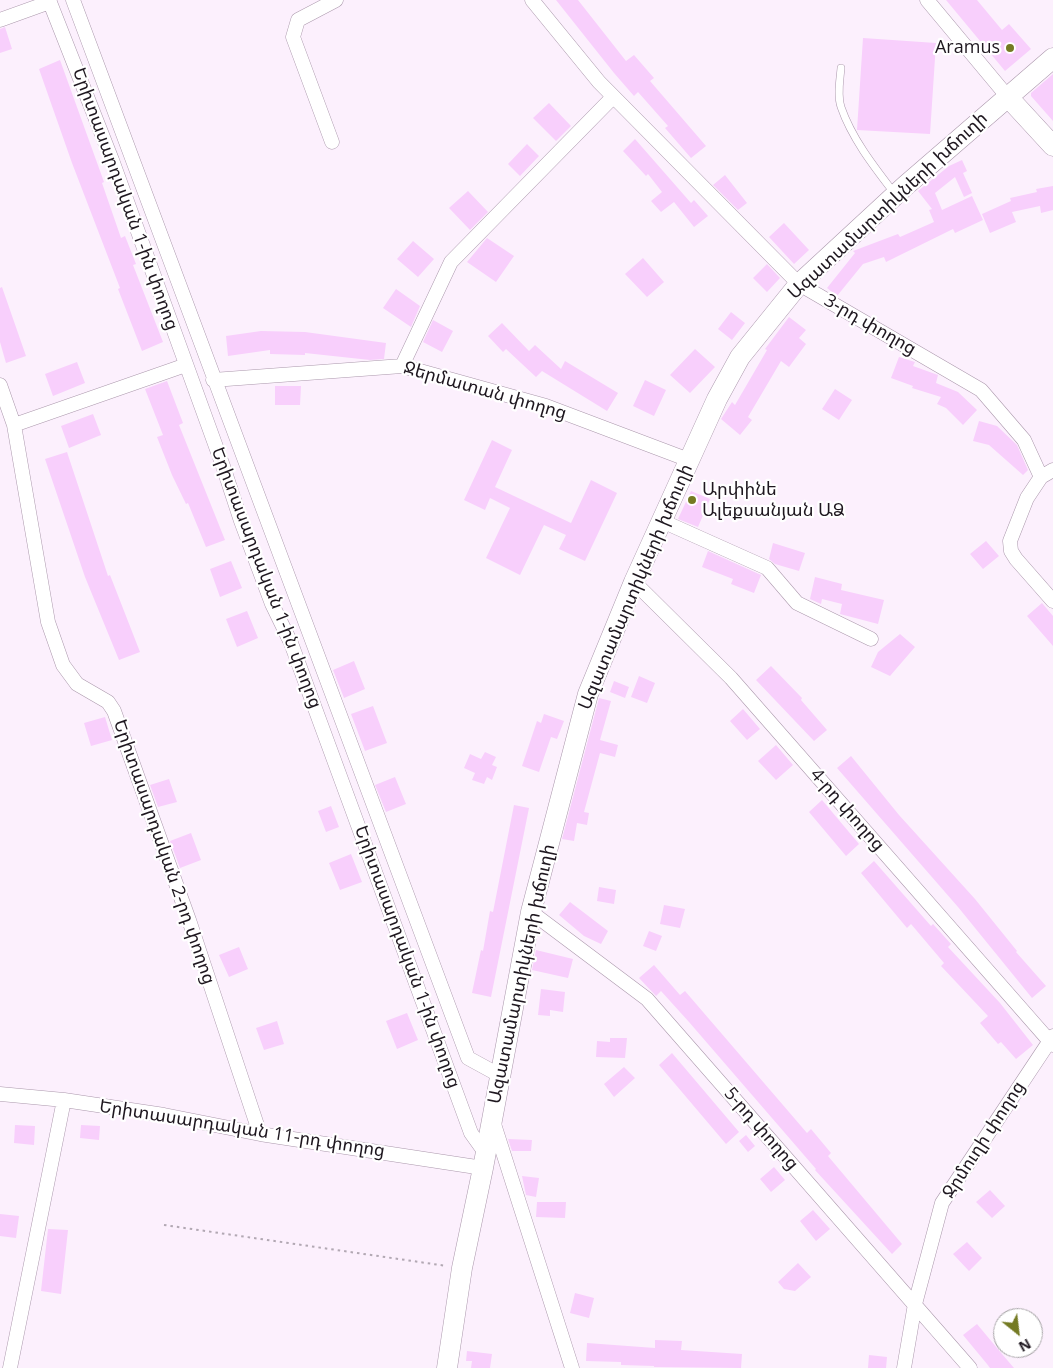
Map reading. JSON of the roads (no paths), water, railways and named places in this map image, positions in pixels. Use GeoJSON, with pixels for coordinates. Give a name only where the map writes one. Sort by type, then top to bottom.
{"type":"FeatureCollection","features":[{"type":"Feature","properties":{"kind":"main road","name":"Ազատամարտիկների խճուղի"},"geometry":{"type":"LineString","coordinates":[[447,1368],[462,1268],[501,1076],[531,912],[588,694],[634,582],[688,460],[717,399],[740,357],[798,284],[895,195],[1053,58]]}},
{"type":"Feature","properties":{"kind":"main road"},"geometry":{"type":"LineString","coordinates":[[1007,96],[1053,146]]}},
{"type":"Feature","properties":{"kind":"street"},"geometry":{"type":"LineString","coordinates":[[73,0],[213,380],[468,1058],[501,1076]]}},
{"type":"Feature","properties":{"kind":"street","name":"3-րդ փողոց"},"geometry":{"type":"LineString","coordinates":[[532,0],[613,97],[798,284],[980,390],[1024,440],[1047,474],[1027,498],[1010,541],[1011,551],[1053,601]]}},
{"type":"Feature","properties":{"kind":"street"},"geometry":{"type":"LineString","coordinates":[[927,0],[1007,96]]}},
{"type":"Feature","properties":{"kind":"street"},"geometry":{"type":"LineString","coordinates":[[0,20],[50,1]]}},
{"type":"Feature","properties":{"kind":"street","name":"Երիտասարդական 1-ին փողոց"},"geometry":{"type":"LineString","coordinates":[[50,1],[112,160],[272,604],[295,652],[471,1133],[484,1161]]}},
{"type":"Feature","properties":{"kind":"street"},"geometry":{"type":"LineString","coordinates":[[332,142],[293,37],[298,20],[334,1]]}},
{"type":"Feature","properties":{"kind":"street"},"geometry":{"type":"LineString","coordinates":[[402,366],[451,262],[613,97]]}},
{"type":"Feature","properties":{"kind":"street"},"geometry":{"type":"LineString","coordinates":[[14,425],[186,365]]}},
{"type":"Feature","properties":{"kind":"street","name":"Ջերմատան փողոց"},"geometry":{"type":"LineString","coordinates":[[213,380],[402,366],[546,406],[688,460]]}},
{"type":"Feature","properties":{"kind":"street","name":"Երիտասարդական 2-րդ փողոց"},"geometry":{"type":"LineString","coordinates":[[0,385],[14,425],[48,622],[63,665],[77,684],[108,702],[114,711],[189,920],[260,1134]]}},
{"type":"Feature","properties":{"kind":"street"},"geometry":{"type":"LineString","coordinates":[[662,521],[766,568],[797,603],[870,639]]}},
{"type":"Feature","properties":{"kind":"street","name":"4-րդ փողոց"},"geometry":{"type":"LineString","coordinates":[[634,582],[731,678],[1052,1040]]}},
{"type":"Feature","properties":{"kind":"street","name":"5-րդ փողոց"},"geometry":{"type":"LineString","coordinates":[[531,912],[647,999],[970,1368]]}},
{"type":"Feature","properties":{"kind":"street","name":"Ջրմուղի փողոց"},"geometry":{"type":"LineString","coordinates":[[904,1368],[915,1304],[942,1203],[1052,1040]]}},
{"type":"Feature","properties":{"kind":"street","name":"Երիտասարդական 11-րդ փողոց"},"geometry":{"type":"LineString","coordinates":[[0,1094],[64,1100],[164,1115],[260,1134],[484,1161]]}},
{"type":"Feature","properties":{"kind":"street"},"geometry":{"type":"LineString","coordinates":[[10,1368],[64,1100]]}},
{"type":"Feature","properties":{"kind":"street"},"geometry":{"type":"LineString","coordinates":[[492,1118],[572,1368]]}},
{"type":"Feature","properties":{"kind":"lane"},"geometry":{"type":"LineString","coordinates":[[841,68],[839,90],[841,106],[855,137],[895,195]]}},
{"type":"Feature","properties":{"kind":"place","name":"Aramus"},"geometry":{"type":"Point","coordinates":[1010,48]}},
{"type":"Feature","properties":{"kind":"place","name":"Արփինե Ալեքսանյան ԱՁ"},"geometry":{"type":"Point","coordinates":[692,500]}}]}
